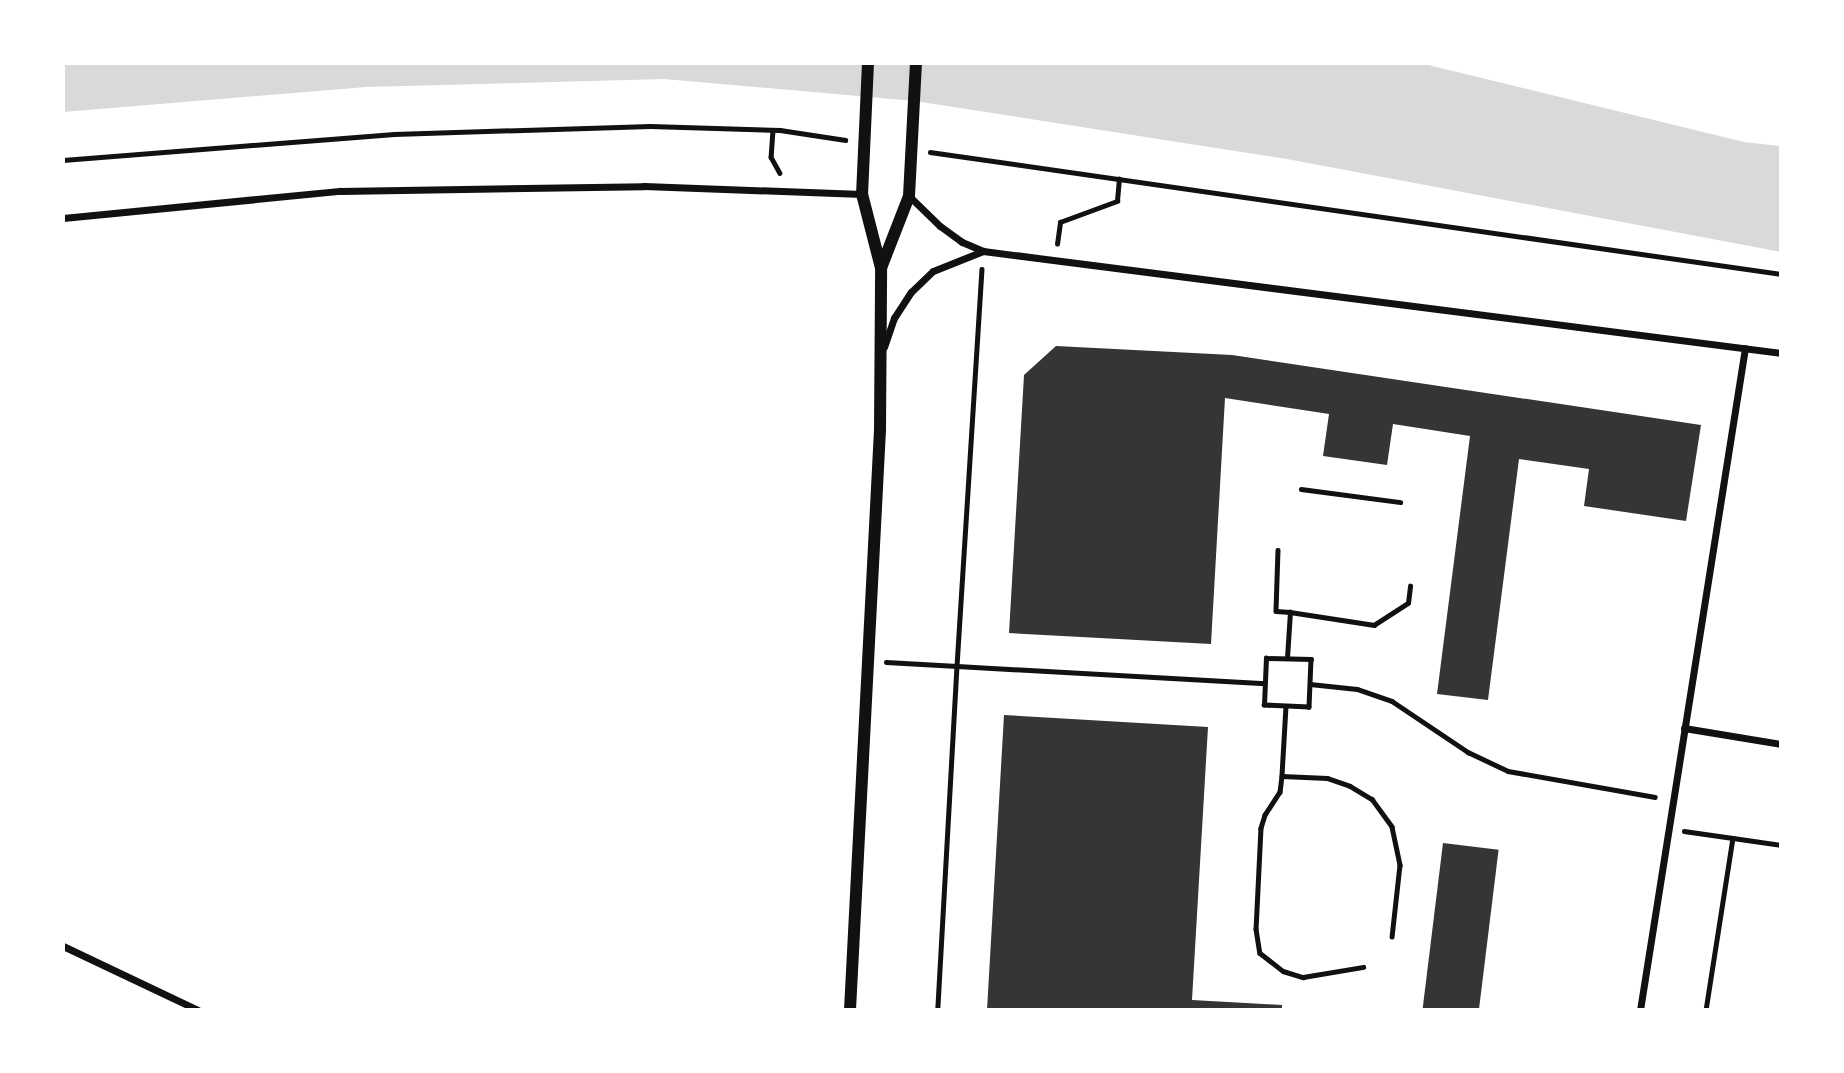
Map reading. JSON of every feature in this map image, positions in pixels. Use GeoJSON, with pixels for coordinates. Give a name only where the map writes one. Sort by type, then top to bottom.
{"type":"FeatureCollection","features":[{"type":"Feature","properties":{"kind":"street"},"geometry":{"type":"LineString","coordinates":[[850,1010],[880,430],[881,268],[862,194],[868,63]]}},
{"type":"Feature","properties":{"kind":"street"},"geometry":{"type":"LineString","coordinates":[[881,268],[909,196],[916,63]]}},
{"type":"Feature","properties":{"kind":"street"},"geometry":{"type":"LineString","coordinates":[[63,218],[340,191],[645,186],[862,194]]}},
{"type":"Feature","properties":{"kind":"street"},"geometry":{"type":"LineString","coordinates":[[909,196],[940,226],[962,242],[983,251],[1781,353]]}},
{"type":"Feature","properties":{"kind":"street"},"geometry":{"type":"LineString","coordinates":[[881,358],[894,318],[911,292],[933,271],[983,251]]}},
{"type":"Feature","properties":{"kind":"street"},"geometry":{"type":"LineString","coordinates":[[1640,1010],[1745,348]]}},
{"type":"Feature","properties":{"kind":"street"},"geometry":{"type":"LineString","coordinates":[[1684,728],[1781,744]]}},
{"type":"Feature","properties":{"kind":"street"},"geometry":{"type":"LineString","coordinates":[[63,946],[198,1010]]}},
{"type":"Feature","properties":{"kind":"path"},"geometry":{"type":"LineString","coordinates":[[773,130],[771,157],[791,192]]}},
{"type":"Feature","properties":{"kind":"path"},"geometry":{"type":"LineString","coordinates":[[1054,259],[1060,222],[1117,201],[1119,179]]}},
{"type":"Feature","properties":{"kind":"path"},"geometry":{"type":"LineString","coordinates":[[938,1010],[983,251]]}},
{"type":"Feature","properties":{"kind":"path"},"geometry":{"type":"LineString","coordinates":[[1301,489],[1400,502]]}},
{"type":"Feature","properties":{"kind":"path"},"geometry":{"type":"LineString","coordinates":[[1278,550],[1276,611],[1374,625],[1408,603],[1410,586]]}},
{"type":"Feature","properties":{"kind":"path"},"geometry":{"type":"LineString","coordinates":[[1287,658],[1290,612]]}},
{"type":"Feature","properties":{"kind":"path"},"geometry":{"type":"LineString","coordinates":[[1266,657],[1311,660],[1309,707],[1264,705],[1265,683],[1266,657]]}},
{"type":"Feature","properties":{"kind":"path"},"geometry":{"type":"LineString","coordinates":[[867,661],[1265,683]]}},
{"type":"Feature","properties":{"kind":"path"},"geometry":{"type":"LineString","coordinates":[[1310,684],[1357,689],[1392,701],[1468,752],[1508,771],[1576,786],[1672,799]]}},
{"type":"Feature","properties":{"kind":"path"},"geometry":{"type":"LineString","coordinates":[[1286,706],[1280,792],[1265,815],[1261,828],[1256,929],[1260,953],[1283,971],[1303,977],[1363,967]]}},
{"type":"Feature","properties":{"kind":"path"},"geometry":{"type":"LineString","coordinates":[[1282,776],[1327,778],[1350,786],[1372,799],[1388,818],[1397,840],[1400,865],[1392,937]]}},
{"type":"Feature","properties":{"kind":"path"},"geometry":{"type":"LineString","coordinates":[[1669,829],[1781,845]]}},
{"type":"Feature","properties":{"kind":"path"},"geometry":{"type":"LineString","coordinates":[[1706,1010],[1733,838]]}},
{"type":"Feature","properties":{"kind":"shaded area"},"geometry":{"type":"Polygon","coordinates":[[[63,63],[1420,63],[1744,142],[1781,146],[1781,252],[1287,159],[915,101],[664,79],[366,87],[63,112],[63,63]]]}},
{"type":"Feature","properties":{"kind":"building"},"geometry":{"type":"Polygon","coordinates":[[[1056,346],[1232,355],[1701,425],[1686,521],[1584,506],[1589,469],[1519,459],[1488,700],[1437,694],[1470,436],[1393,424],[1387,465],[1323,456],[1329,414],[1225,398],[1211,644],[1009,633],[1024,375],[1056,346]]]}},
{"type":"Feature","properties":{"kind":"building"},"geometry":{"type":"Polygon","coordinates":[[[1004,715],[1208,727],[1192,1000],[1282,1005],[1282,1010],[987,1010],[1004,715]]]}},
{"type":"Feature","properties":{"kind":"building"},"geometry":{"type":"Polygon","coordinates":[[[1443,843],[1499,850],[1479,1010],[1423,1010],[1443,843]]]}}]}
